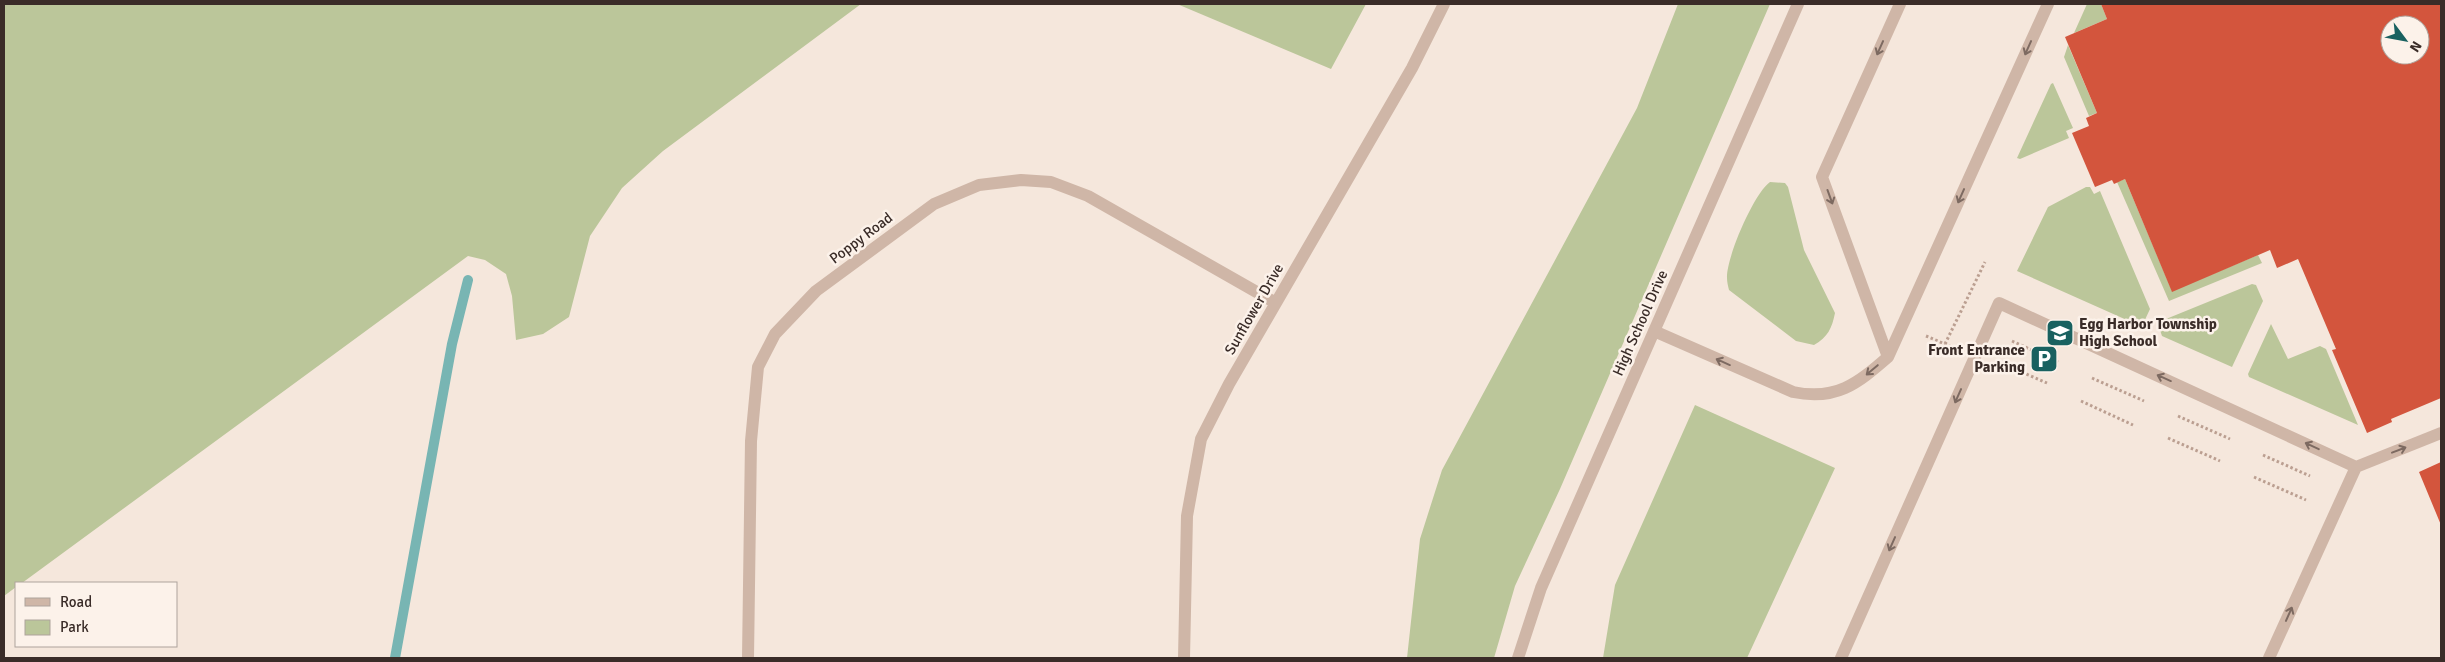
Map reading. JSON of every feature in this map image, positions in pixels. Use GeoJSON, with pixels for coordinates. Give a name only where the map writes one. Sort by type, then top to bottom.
{"type":"FeatureCollection","features":[{"type":"Feature","properties":{"kind":"street","name":"Sunflower Drive"},"geometry":{"type":"LineString","coordinates":[[1184,658],[1188,516],[1201,439],[1225,391],[1412,68],[1444,4]]}},
{"type":"Feature","properties":{"kind":"street","name":"High School Drive"},"geometry":{"type":"LineString","coordinates":[[1518,658],[1541,588],[1798,4]]}},
{"type":"Feature","properties":{"kind":"street"},"geometry":{"type":"LineString","coordinates":[[1888,357],[1822,177],[1900,4]]}},
{"type":"Feature","properties":{"kind":"street"},"geometry":{"type":"LineString","coordinates":[[1654,331],[1793,392],[1808,395],[1842,391],[1868,374],[1888,357],[2048,4]]}},
{"type":"Feature","properties":{"kind":"street","name":"Poppy Road"},"geometry":{"type":"LineString","coordinates":[[748,658],[751,441],[758,367],[775,334],[816,291],[934,204],[979,185],[1021,180],[1051,182],[1088,196],[1276,303]]}},
{"type":"Feature","properties":{"kind":"street"},"geometry":{"type":"LineString","coordinates":[[1841,658],[1999,303],[2356,466]]}},
{"type":"Feature","properties":{"kind":"street"},"geometry":{"type":"LineString","coordinates":[[2269,658],[2356,466],[2441,433]]}},
{"type":"Feature","properties":{"kind":"path"},"geometry":{"type":"LineString","coordinates":[[1946,344],[1985,262]]}},
{"type":"Feature","properties":{"kind":"path"},"geometry":{"type":"LineString","coordinates":[[2012,341],[2058,362]]}},
{"type":"Feature","properties":{"kind":"path"},"geometry":{"type":"LineString","coordinates":[[1995,360],[2047,384]]}},
{"type":"Feature","properties":{"kind":"path"},"geometry":{"type":"LineString","coordinates":[[2092,378],[2144,401]]}},
{"type":"Feature","properties":{"kind":"path"},"geometry":{"type":"LineString","coordinates":[[2081,401],[2133,425]]}},
{"type":"Feature","properties":{"kind":"path"},"geometry":{"type":"LineString","coordinates":[[2178,416],[2230,439]]}},
{"type":"Feature","properties":{"kind":"path"},"geometry":{"type":"LineString","coordinates":[[2168,438],[2220,461]]}},
{"type":"Feature","properties":{"kind":"path"},"geometry":{"type":"LineString","coordinates":[[2263,455],[2315,478]]}},
{"type":"Feature","properties":{"kind":"path"},"geometry":{"type":"LineString","coordinates":[[2254,477],[2306,500]]}},
{"type":"Feature","properties":{"kind":"green space"},"geometry":{"type":"Polygon","coordinates":[[[4,4],[861,4],[663,151],[622,188],[590,236],[569,317],[543,334],[516,340],[512,296],[506,274],[485,260],[468,256],[23,582],[15,582],[15,588],[4,596],[4,4]]]}},
{"type":"Feature","properties":{"kind":"green space"},"geometry":{"type":"Polygon","coordinates":[[[1177,4],[1366,4],[1331,69],[1177,4]]]}},
{"type":"Feature","properties":{"kind":"green space"},"geometry":{"type":"Polygon","coordinates":[[[1678,4],[1770,4],[1560,489],[1515,586],[1494,658],[1407,658],[1420,539],[1442,470],[1637,108],[1678,4]]]}},
{"type":"Feature","properties":{"kind":"green space"},"geometry":{"type":"Polygon","coordinates":[[[2087,4],[2101,4],[2107,19],[2074,33],[2087,4]]]}},
{"type":"Feature","properties":{"kind":"green space"},"geometry":{"type":"Polygon","coordinates":[[[2068,45],[2097,113],[2089,116],[2064,57],[2068,45]]]}},
{"type":"Feature","properties":{"kind":"green space"},"geometry":{"type":"Polygon","coordinates":[[[2053,83],[2073,128],[2066,131],[2069,138],[2020,159],[2017,158],[2051,84],[2053,83]]]}},
{"type":"Feature","properties":{"kind":"green space"},"geometry":{"type":"Polygon","coordinates":[[[2125,179],[2172,291],[2258,255],[2262,263],[2169,301],[2117,182],[2125,179]]]}},
{"type":"Feature","properties":{"kind":"green space"},"geometry":{"type":"Polygon","coordinates":[[[1770,182],[1785,183],[1788,187],[1804,250],[1835,313],[1829,332],[1814,345],[1796,341],[1729,290],[1727,280],[1728,269],[1736,242],[1756,199],[1770,182]]]}},
{"type":"Feature","properties":{"kind":"green space"},"geometry":{"type":"Polygon","coordinates":[[[2086,187],[2090,187],[2094,194],[2100,191],[2150,309],[2143,324],[2138,325],[2017,271],[2048,207],[2086,187]]]}},
{"type":"Feature","properties":{"kind":"green space"},"geometry":{"type":"Polygon","coordinates":[[[2252,284],[2256,285],[2263,301],[2232,367],[2162,336],[2160,330],[2166,319],[2252,284]]]}},
{"type":"Feature","properties":{"kind":"green space"},"geometry":{"type":"Polygon","coordinates":[[[2271,324],[2288,359],[2320,346],[2326,349],[2358,425],[2249,377],[2248,374],[2271,324]]]}},
{"type":"Feature","properties":{"kind":"green space"},"geometry":{"type":"Polygon","coordinates":[[[1695,405],[1835,468],[1747,658],[1603,658],[1615,585],[1695,405]]]}},
{"type":"Feature","properties":{"kind":"building"},"geometry":{"type":"Polygon","coordinates":[[[2101,4],[2441,4],[2441,398],[2391,419],[2392,422],[2367,433],[2332,350],[2336,349],[2298,259],[2277,268],[2270,250],[2172,292],[2125,179],[2114,184],[2112,180],[2095,187],[2072,133],[2089,126],[2086,118],[2097,113],[2065,37],[2107,19],[2101,4]]]}},
{"type":"Feature","properties":{"kind":"building"},"geometry":{"type":"Polygon","coordinates":[[[2441,462],[2441,525],[2419,472],[2441,462]]]}},
{"type":"Feature","properties":{"kind":"waterway"},"geometry":{"type":"LineString","coordinates":[[395,658],[452,344],[468,280]]}},
{"type":"Feature","properties":{"kind":"place","name":"Egg Harbor Township High School"},"geometry":{"type":"Point","coordinates":[2060,333]}},
{"type":"Feature","properties":{"kind":"place","name":"Front Entrance Parking"},"geometry":{"type":"Point","coordinates":[2044,359]}}]}
